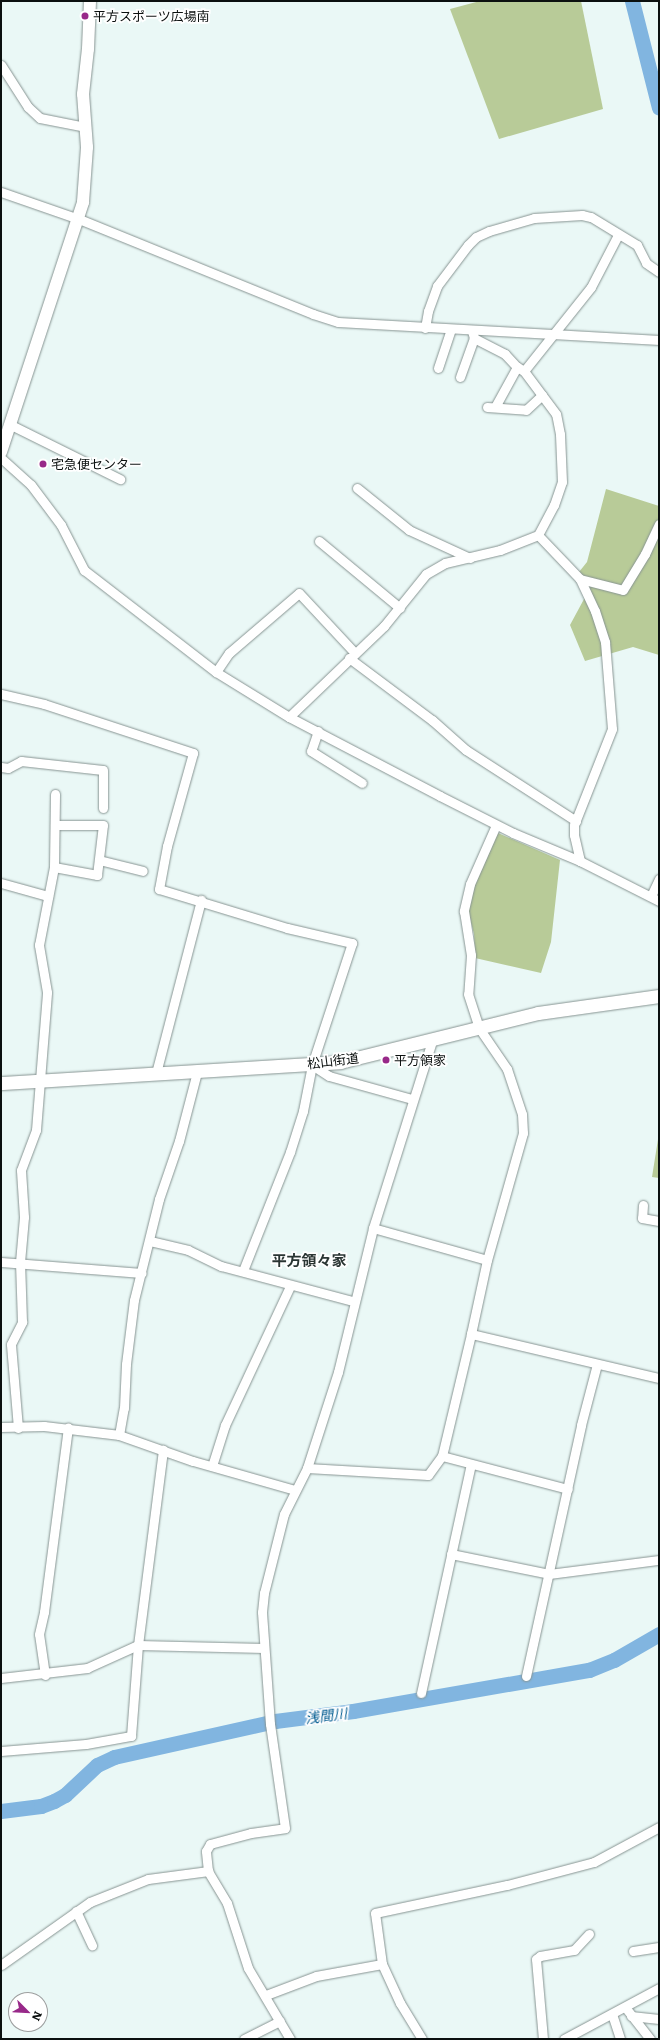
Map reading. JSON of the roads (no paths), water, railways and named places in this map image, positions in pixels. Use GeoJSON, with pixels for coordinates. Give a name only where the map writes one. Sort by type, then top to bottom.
{"type":"FeatureCollection","features":[{"type":"Feature","properties":{"kind":"main road","name":"松山街道"},"geometry":{"type":"LineString","coordinates":[[1,1083],[41,1079],[197,1072],[312,1064],[371,1056],[538,1013],[659,996]]}},
{"type":"Feature","properties":{"kind":"street"},"geometry":{"type":"LineString","coordinates":[[1,452],[79,219],[86,170],[86,127],[83,94],[88,49],[90,1]]}},
{"type":"Feature","properties":{"kind":"street"},"geometry":{"type":"LineString","coordinates":[[1,64],[28,107],[40,118],[86,127]]}},
{"type":"Feature","properties":{"kind":"street"},"geometry":{"type":"LineString","coordinates":[[1,192],[79,219],[313,314],[360,325],[451,329],[473,334],[554,334],[659,340]]}},
{"type":"Feature","properties":{"kind":"street"},"geometry":{"type":"LineString","coordinates":[[425,328],[428,310],[437,286],[476,237],[534,218],[582,215],[591,217],[637,246],[646,263],[659,272]]}},
{"type":"Feature","properties":{"kind":"street"},"geometry":{"type":"LineString","coordinates":[[542,395],[526,410],[491,407],[520,369],[554,334],[591,287],[618,235]]}},
{"type":"Feature","properties":{"kind":"street"},"geometry":{"type":"LineString","coordinates":[[438,368],[451,329]]}},
{"type":"Feature","properties":{"kind":"street"},"geometry":{"type":"LineString","coordinates":[[289,717],[400,608],[426,574],[445,563],[470,558],[538,535],[554,505],[562,482],[560,434],[556,414],[520,369],[504,354],[473,334]]}},
{"type":"Feature","properties":{"kind":"street"},"geometry":{"type":"LineString","coordinates":[[460,377],[473,334]]}},
{"type":"Feature","properties":{"kind":"street"},"geometry":{"type":"LineString","coordinates":[[11,425],[120,479]]}},
{"type":"Feature","properties":{"kind":"street"},"geometry":{"type":"LineString","coordinates":[[1,458],[31,485],[61,525],[84,570],[216,672],[289,717],[496,825],[580,861],[655,899],[659,879]]}},
{"type":"Feature","properties":{"kind":"street"},"geometry":{"type":"LineString","coordinates":[[357,488],[409,530],[470,558]]}},
{"type":"Feature","properties":{"kind":"street"},"geometry":{"type":"LineString","coordinates":[[580,579],[623,590],[645,554],[659,524]]}},
{"type":"Feature","properties":{"kind":"street"},"geometry":{"type":"LineString","coordinates":[[538,535],[580,579],[595,611],[604,642],[612,729],[576,821],[574,835],[580,861]]}},
{"type":"Feature","properties":{"kind":"street"},"geometry":{"type":"LineString","coordinates":[[319,541],[400,608]]}},
{"type":"Feature","properties":{"kind":"street"},"geometry":{"type":"LineString","coordinates":[[216,672],[229,653],[299,593],[352,655],[432,720],[466,750],[576,821]]}},
{"type":"Feature","properties":{"kind":"street"},"geometry":{"type":"LineString","coordinates":[[1,694],[44,704],[192,753],[167,846],[159,889],[201,900],[287,928],[352,943],[312,1064],[303,1111],[290,1152],[243,1271]]}},
{"type":"Feature","properties":{"kind":"street"},"geometry":{"type":"LineString","coordinates":[[318,731],[311,751],[362,783]]}},
{"type":"Feature","properties":{"kind":"street"},"geometry":{"type":"LineString","coordinates":[[1,767],[8,768],[21,761],[103,770],[103,808]]}},
{"type":"Feature","properties":{"kind":"street"},"geometry":{"type":"LineString","coordinates":[[18,1428],[11,1344],[22,1322],[20,1262],[24,1218],[21,1170],[36,1130],[41,1079],[47,992],[39,945],[54,867],[56,794]]}},
{"type":"Feature","properties":{"kind":"street"},"geometry":{"type":"LineString","coordinates":[[54,867],[98,876],[103,825],[55,825]]}},
{"type":"Feature","properties":{"kind":"street"},"geometry":{"type":"LineString","coordinates":[[307,1468],[428,1475],[442,1456],[488,1260],[523,1133],[522,1114],[507,1069],[479,1028],[468,994],[471,955],[464,911],[470,884],[496,825]]}},
{"type":"Feature","properties":{"kind":"street"},"geometry":{"type":"LineString","coordinates":[[99,860],[143,871]]}},
{"type":"Feature","properties":{"kind":"street"},"geometry":{"type":"LineString","coordinates":[[1,883],[48,896]]}},
{"type":"Feature","properties":{"kind":"street"},"geometry":{"type":"LineString","coordinates":[[156,1073],[201,900]]}},
{"type":"Feature","properties":{"kind":"street"},"geometry":{"type":"LineString","coordinates":[[290,2039],[266,1995],[248,1968],[227,1903],[208,1871],[206,1851],[210,1844],[251,1832],[285,1828],[270,1721],[262,1612],[264,1593],[274,1549],[295,1490],[307,1468],[338,1372],[353,1301],[373,1228],[412,1099],[432,1041]]}},
{"type":"Feature","properties":{"kind":"street"},"geometry":{"type":"LineString","coordinates":[[312,1064],[329,1076],[412,1099]]}},
{"type":"Feature","properties":{"kind":"street"},"geometry":{"type":"LineString","coordinates":[[119,1435],[124,1408],[126,1364],[133,1308],[197,1072]]}},
{"type":"Feature","properties":{"kind":"street"},"geometry":{"type":"LineString","coordinates":[[643,1205],[642,1218],[659,1220]]}},
{"type":"Feature","properties":{"kind":"street"},"geometry":{"type":"LineString","coordinates":[[373,1228],[488,1260]]}},
{"type":"Feature","properties":{"kind":"street"},"geometry":{"type":"LineString","coordinates":[[150,1241],[188,1250],[221,1266],[243,1271],[290,1286],[353,1301]]}},
{"type":"Feature","properties":{"kind":"street"},"geometry":{"type":"LineString","coordinates":[[1,1262],[20,1262],[142,1273]]}},
{"type":"Feature","properties":{"kind":"street"},"geometry":{"type":"LineString","coordinates":[[212,1466],[225,1425],[290,1286]]}},
{"type":"Feature","properties":{"kind":"street"},"geometry":{"type":"LineString","coordinates":[[471,1334],[659,1378]]}},
{"type":"Feature","properties":{"kind":"street"},"geometry":{"type":"LineString","coordinates":[[526,1676],[581,1425],[597,1364]]}},
{"type":"Feature","properties":{"kind":"street"},"geometry":{"type":"LineString","coordinates":[[1,1427],[18,1428],[44,1426],[119,1435],[212,1466],[295,1490]]}},
{"type":"Feature","properties":{"kind":"street"},"geometry":{"type":"LineString","coordinates":[[45,1675],[39,1634],[44,1612],[68,1428]]}},
{"type":"Feature","properties":{"kind":"street"},"geometry":{"type":"LineString","coordinates":[[1,1751],[86,1744],[131,1736],[138,1645],[162,1450]]}},
{"type":"Feature","properties":{"kind":"street"},"geometry":{"type":"LineString","coordinates":[[442,1456],[568,1489]]}},
{"type":"Feature","properties":{"kind":"street"},"geometry":{"type":"LineString","coordinates":[[421,1693],[471,1464]]}},
{"type":"Feature","properties":{"kind":"street"},"geometry":{"type":"LineString","coordinates":[[451,1554],[549,1574],[659,1560]]}},
{"type":"Feature","properties":{"kind":"street"},"geometry":{"type":"LineString","coordinates":[[1,1678],[45,1675],[87,1668],[138,1645],[264,1648]]}},
{"type":"Feature","properties":{"kind":"street"},"geometry":{"type":"LineString","coordinates":[[422,2039],[400,2003],[382,1964],[375,1913],[507,1885],[594,1862],[659,1827]]}},
{"type":"Feature","properties":{"kind":"street"},"geometry":{"type":"LineString","coordinates":[[1,1965],[90,1902],[148,1879],[208,1871]]}},
{"type":"Feature","properties":{"kind":"street"},"geometry":{"type":"LineString","coordinates":[[76,1911],[92,1945]]}},
{"type":"Feature","properties":{"kind":"street"},"geometry":{"type":"LineString","coordinates":[[543,2039],[536,1959],[540,1956],[574,1950],[588,1934]]}},
{"type":"Feature","properties":{"kind":"street"},"geometry":{"type":"LineString","coordinates":[[633,1951],[659,1947]]}},
{"type":"Feature","properties":{"kind":"street"},"geometry":{"type":"LineString","coordinates":[[266,1995],[316,1976],[382,1964]]}},
{"type":"Feature","properties":{"kind":"street"},"geometry":{"type":"LineString","coordinates":[[564,2039],[659,1988]]}},
{"type":"Feature","properties":{"kind":"street"},"geometry":{"type":"LineString","coordinates":[[625,2007],[650,2039]]}},
{"type":"Feature","properties":{"kind":"street"},"geometry":{"type":"LineString","coordinates":[[612,2014],[620,2039]]}},
{"type":"Feature","properties":{"kind":"street"},"geometry":{"type":"LineString","coordinates":[[631,2016],[659,2019]]}},
{"type":"Feature","properties":{"kind":"street"},"geometry":{"type":"LineString","coordinates":[[244,2039],[280,2021]]}},
{"type":"Feature","properties":{"kind":"waterway"},"geometry":{"type":"LineString","coordinates":[[632,1],[659,108]]}},
{"type":"Feature","properties":{"kind":"waterway","name":"浅間川"},"geometry":{"type":"LineString","coordinates":[[1,1811],[41,1806],[54,1801],[65,1795],[97,1765],[114,1757],[275,1721],[353,1711],[589,1670],[614,1660],[659,1634]]}},
{"type":"Feature","properties":{"kind":"place","name":"平方スポーツ広場南"},"geometry":{"type":"Point","coordinates":[85,16]}},
{"type":"Feature","properties":{"kind":"place","name":"宅急便センター"},"geometry":{"type":"Point","coordinates":[43,464]}},
{"type":"Feature","properties":{"kind":"place","name":"平方領家"},"geometry":{"type":"Point","coordinates":[386,1060]}},
{"type":"Feature","properties":{"kind":"district","name":"平方領々家"},"geometry":{"type":"Point","coordinates":[309,1260]}}]}
